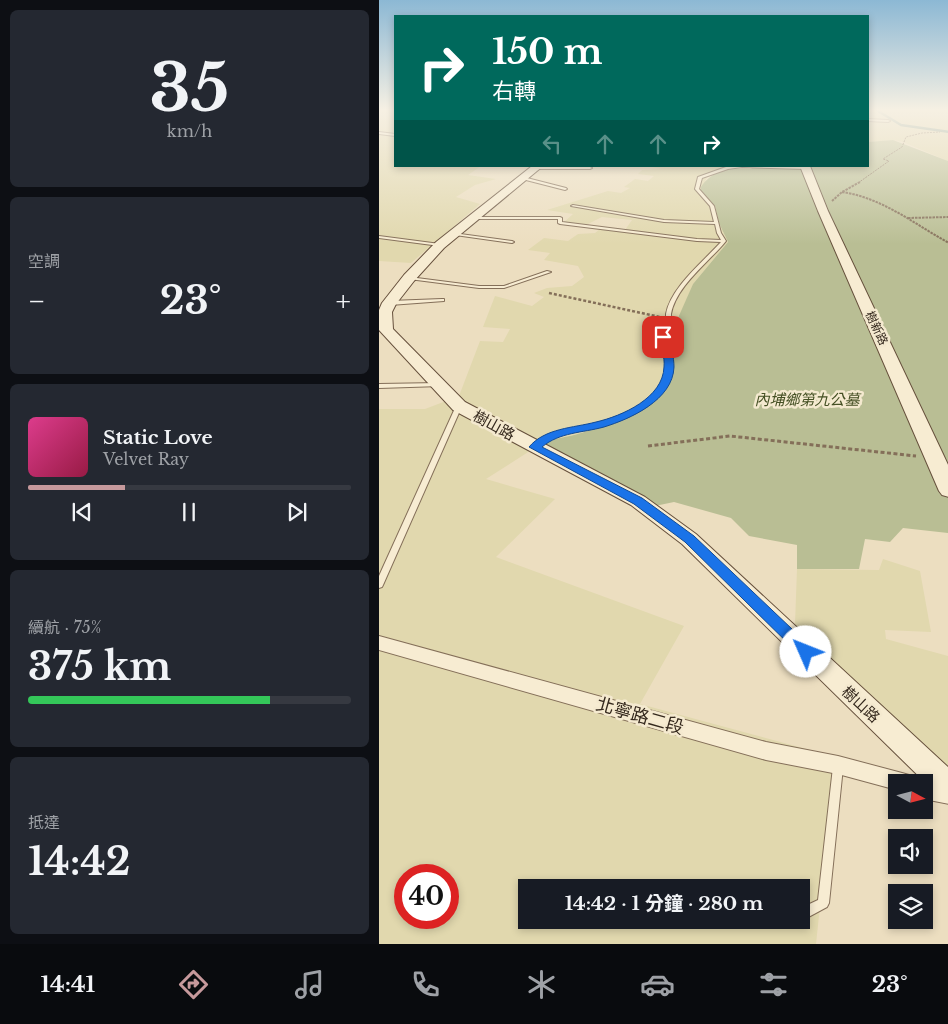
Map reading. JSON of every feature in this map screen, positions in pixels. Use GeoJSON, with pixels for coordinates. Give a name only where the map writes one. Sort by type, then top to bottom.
{"type":"FeatureCollection","features":[{"type":"Feature","properties":{"kind":"street","name":"樹新路"},"geometry":{"type":"LineString","coordinates":[[806,167],[823,211],[939,467],[948,491]]}},
{"type":"Feature","properties":{"kind":"street"},"geometry":{"type":"LineString","coordinates":[[389,303],[409,278],[447,240],[532,171]]}},
{"type":"Feature","properties":{"kind":"street","name":"樹山路"},"geometry":{"type":"LineString","coordinates":[[389,303],[385,312],[386,330],[459,406],[638,501],[689,539],[948,787]]}},
{"type":"Feature","properties":{"kind":"street","name":"北寧路二段"},"geometry":{"type":"LineString","coordinates":[[379,643],[766,751],[838,765],[888,778]]}},
{"type":"Feature","properties":{"kind":"street"},"geometry":{"type":"LineString","coordinates":[[933,791],[948,795]]}},
{"type":"Feature","properties":{"kind":"lane"},"geometry":{"type":"LineString","coordinates":[[724,241],[715,223],[712,206],[697,190],[700,177],[734,167]]}},
{"type":"Feature","properties":{"kind":"lane"},"geometry":{"type":"LineString","coordinates":[[532,171],[590,168]]}},
{"type":"Feature","properties":{"kind":"lane"},"geometry":{"type":"LineString","coordinates":[[532,171],[565,189]]}},
{"type":"Feature","properties":{"kind":"lane"},"geometry":{"type":"LineString","coordinates":[[573,206],[664,220],[715,223]]}},
{"type":"Feature","properties":{"kind":"lane"},"geometry":{"type":"LineString","coordinates":[[473,218],[560,218],[560,223],[587,227],[724,241]]}},
{"type":"Feature","properties":{"kind":"lane"},"geometry":{"type":"LineString","coordinates":[[379,237],[512,242]]}},
{"type":"Feature","properties":{"kind":"lane"},"geometry":{"type":"LineString","coordinates":[[535,447],[545,439],[559,433],[627,416],[647,404],[664,386],[669,369],[663,332],[669,326],[667,319],[678,292],[724,241]]}},
{"type":"Feature","properties":{"kind":"lane"},"geometry":{"type":"LineString","coordinates":[[409,278],[479,287],[504,287],[549,272]]}},
{"type":"Feature","properties":{"kind":"lane"},"geometry":{"type":"LineString","coordinates":[[389,303],[442,300]]}},
{"type":"Feature","properties":{"kind":"lane"},"geometry":{"type":"LineString","coordinates":[[379,386],[439,385]]}},
{"type":"Feature","properties":{"kind":"lane"},"geometry":{"type":"LineString","coordinates":[[379,585],[459,406]]}},
{"type":"Feature","properties":{"kind":"lane"},"geometry":{"type":"LineString","coordinates":[[810,910],[823,903],[838,765]]}},
{"type":"Feature","properties":{"kind":"path"},"geometry":{"type":"LineString","coordinates":[[823,211],[842,192],[864,180],[889,161],[883,159],[889,155]]}},
{"type":"Feature","properties":{"kind":"path"},"geometry":{"type":"LineString","coordinates":[[842,192],[858,193],[875,199],[948,243]]}},
{"type":"Feature","properties":{"kind":"path"},"geometry":{"type":"LineString","coordinates":[[907,218],[948,217]]}},
{"type":"Feature","properties":{"kind":"path"},"geometry":{"type":"LineString","coordinates":[[549,293],[667,319]]}},
{"type":"Feature","properties":{"kind":"path"},"geometry":{"type":"LineString","coordinates":[[648,446],[730,436],[870,450],[927,458],[939,467]]}},
{"type":"Feature","properties":{"kind":"shaded area"},"geometry":{"type":"Polygon","coordinates":[[[379,155],[394,155],[394,167],[480,167],[468,175],[496,179],[475,185],[456,197],[480,204],[411,263],[379,261],[379,155]]]}},
{"type":"Feature","properties":{"kind":"shaded area"},"geometry":{"type":"Polygon","coordinates":[[[934,155],[948,155],[948,161],[934,155]]]}},
{"type":"Feature","properties":{"kind":"shaded area"},"geometry":{"type":"Polygon","coordinates":[[[651,167],[750,167],[753,169],[734,168],[711,175],[707,177],[701,191],[715,206],[719,223],[728,242],[693,284],[679,318],[661,332],[670,369],[662,384],[647,401],[621,420],[573,435],[547,440],[486,479],[555,499],[496,557],[684,626],[640,704],[836,757],[816,944],[379,944],[379,409],[425,409],[459,396],[480,341],[503,342],[510,329],[483,327],[495,296],[532,306],[544,297],[534,293],[547,288],[572,286],[584,277],[578,266],[544,260],[550,253],[528,250],[544,238],[568,241],[578,234],[595,233],[600,229],[625,230],[632,220],[602,217],[584,226],[561,225],[573,214],[547,210],[608,191],[621,193],[630,188],[624,187],[635,179],[648,181],[654,176],[638,174],[642,170],[662,169],[651,167]]]}},
{"type":"Feature","properties":{"kind":"shaded area"},"geometry":{"type":"Polygon","coordinates":[[[883,559],[920,571],[931,632],[885,630],[886,639],[948,656],[948,777],[772,623],[795,624],[797,569],[879,570],[883,559]]]}},
{"type":"Feature","properties":{"kind":"green space","name":"內埔鄉第九公墓"},"geometry":{"type":"Polygon","coordinates":[[[869,155],[932,155],[948,161],[948,533],[903,528],[890,542],[865,539],[859,569],[797,569],[797,545],[749,536],[731,518],[674,502],[650,507],[541,445],[590,430],[617,419],[641,404],[661,383],[670,369],[659,338],[661,332],[678,318],[693,284],[728,242],[719,223],[715,206],[701,191],[701,187],[711,176],[717,173],[737,169],[752,169],[750,167],[869,167],[869,155]]]}},
{"type":"Feature","properties":{"kind":"route"},"geometry":{"type":"LineString","coordinates":[[663,337],[669,369],[664,386],[647,404],[627,416],[559,433],[545,439],[535,447],[638,501],[689,539],[806,652]]}}]}
